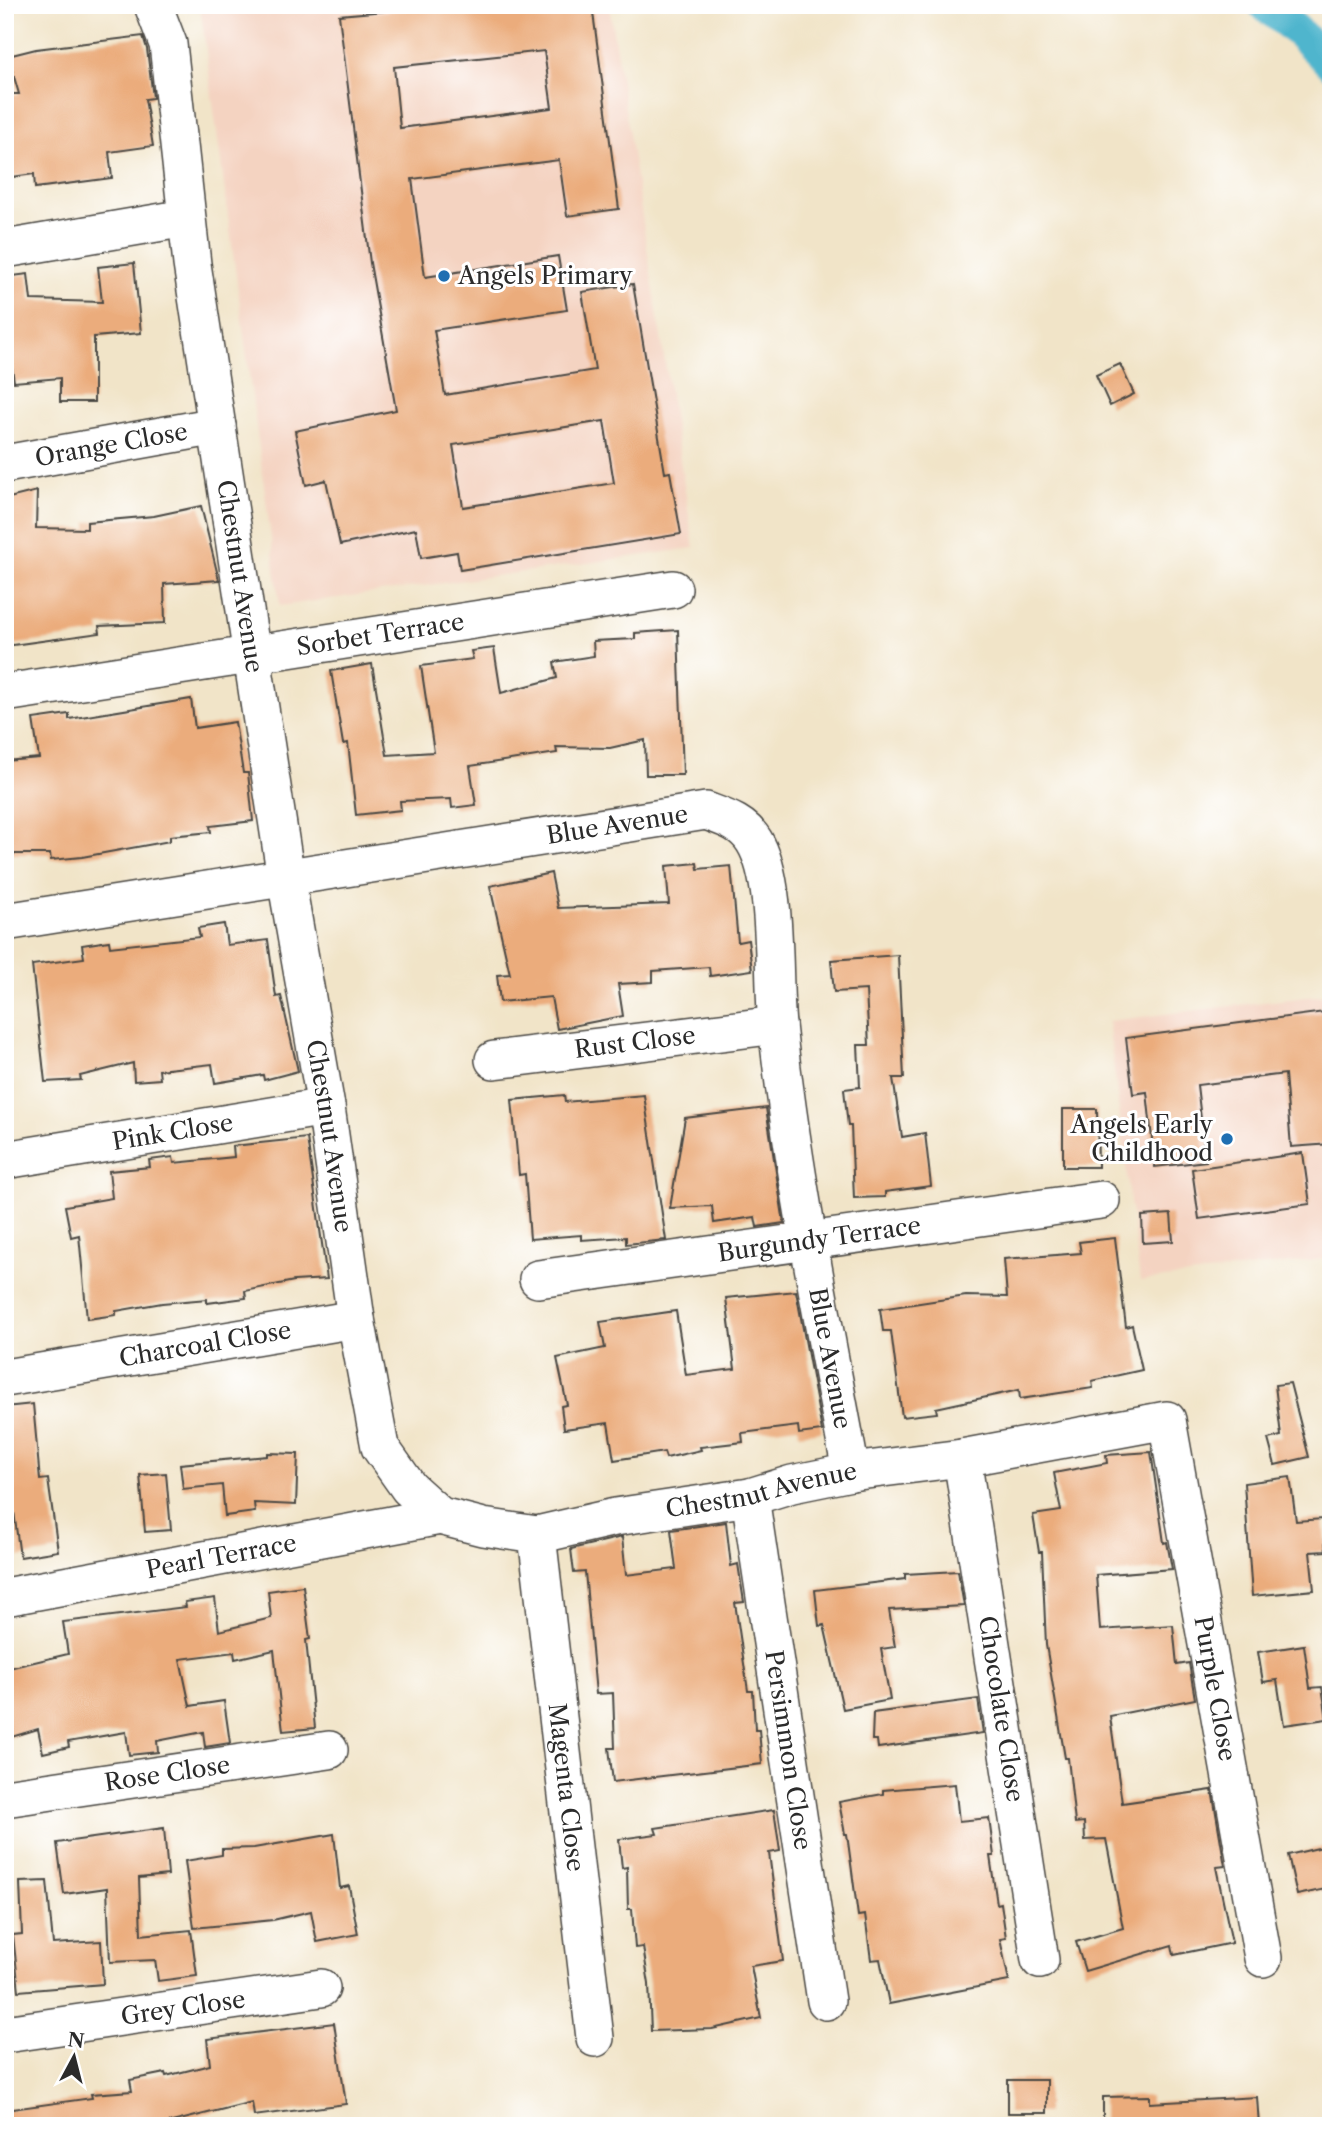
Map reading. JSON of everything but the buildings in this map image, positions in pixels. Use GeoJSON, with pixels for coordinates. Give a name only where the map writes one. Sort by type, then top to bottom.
{"type":"FeatureCollection","features":[{"type":"Feature","properties":{"kind":"street","name":"Chestnut Avenue"},"geometry":{"type":"LineString","coordinates":[[153,5],[168,44],[186,218],[286,878],[327,1107],[356,1319],[380,1447],[409,1488],[440,1516],[483,1527],[537,1535],[615,1517],[750,1497],[792,1484],[851,1472],[962,1458],[1167,1420]]}},
{"type":"Feature","properties":{"kind":"street"},"geometry":{"type":"LineString","coordinates":[[5,248],[186,218]]}},
{"type":"Feature","properties":{"kind":"street","name":"Orange Close"},"geometry":{"type":"LineString","coordinates":[[5,464],[217,426]]}},
{"type":"Feature","properties":{"kind":"street","name":"Sorbet Terrace"},"geometry":{"type":"LineString","coordinates":[[5,693],[673,589]]}},
{"type":"Feature","properties":{"kind":"street","name":"Blue Avenue"},"geometry":{"type":"LineString","coordinates":[[5,922],[706,811],[734,821],[754,842],[768,881],[777,1025],[810,1241],[851,1472]]}},
{"type":"Feature","properties":{"kind":"street","name":"Rust Close"},"geometry":{"type":"LineString","coordinates":[[494,1060],[777,1025]]}},
{"type":"Feature","properties":{"kind":"street","name":"Pink Close"},"geometry":{"type":"LineString","coordinates":[[11,1159],[327,1107]]}},
{"type":"Feature","properties":{"kind":"street","name":"Burgundy Terrace"},"geometry":{"type":"LineString","coordinates":[[538,1279],[1101,1200]]}},
{"type":"Feature","properties":{"kind":"street","name":"Charcoal Close"},"geometry":{"type":"LineString","coordinates":[[5,1378],[356,1319]]}},
{"type":"Feature","properties":{"kind":"street","name":"Purple Close"},"geometry":{"type":"LineString","coordinates":[[1167,1420],[1264,1958]]}},
{"type":"Feature","properties":{"kind":"street","name":"Chocolate Close"},"geometry":{"type":"LineString","coordinates":[[962,1458],[1040,1960]]}},
{"type":"Feature","properties":{"kind":"street","name":"Persimmon Close"},"geometry":{"type":"LineString","coordinates":[[750,1497],[826,2001]]}},
{"type":"Feature","properties":{"kind":"street","name":"Pearl Terrace"},"geometry":{"type":"LineString","coordinates":[[5,1597],[440,1516]]}},
{"type":"Feature","properties":{"kind":"street","name":"Magenta Close"},"geometry":{"type":"LineString","coordinates":[[537,1535],[595,2038]]}},
{"type":"Feature","properties":{"kind":"street","name":"Rose Close"},"geometry":{"type":"LineString","coordinates":[[5,1798],[329,1750]]}},
{"type":"Feature","properties":{"kind":"street","name":"Grey Close"},"geometry":{"type":"LineString","coordinates":[[5,2034],[321,1988]]}},
{"type":"Feature","properties":{"kind":"shaded area","name":"Angels Primary"},"geometry":{"type":"Polygon","coordinates":[[[200,5],[609,5],[694,548],[280,606],[200,5]]]}},
{"type":"Feature","properties":{"kind":"shaded area","name":"Angels Early Childhood"},"geometry":{"type":"Polygon","coordinates":[[[1331,994],[1331,1258],[1140,1281],[1108,1021],[1331,994]]]}},
{"type":"Feature","properties":{"kind":"waterway"},"geometry":{"type":"LineString","coordinates":[[1264,5],[1295,29],[1331,64]]}},
{"type":"Feature","properties":{"kind":"place","name":"Angels Primary"},"geometry":{"type":"Point","coordinates":[444,276]}},
{"type":"Feature","properties":{"kind":"place","name":"Angels Early Childhood"},"geometry":{"type":"Point","coordinates":[1227,1139]}}]}
